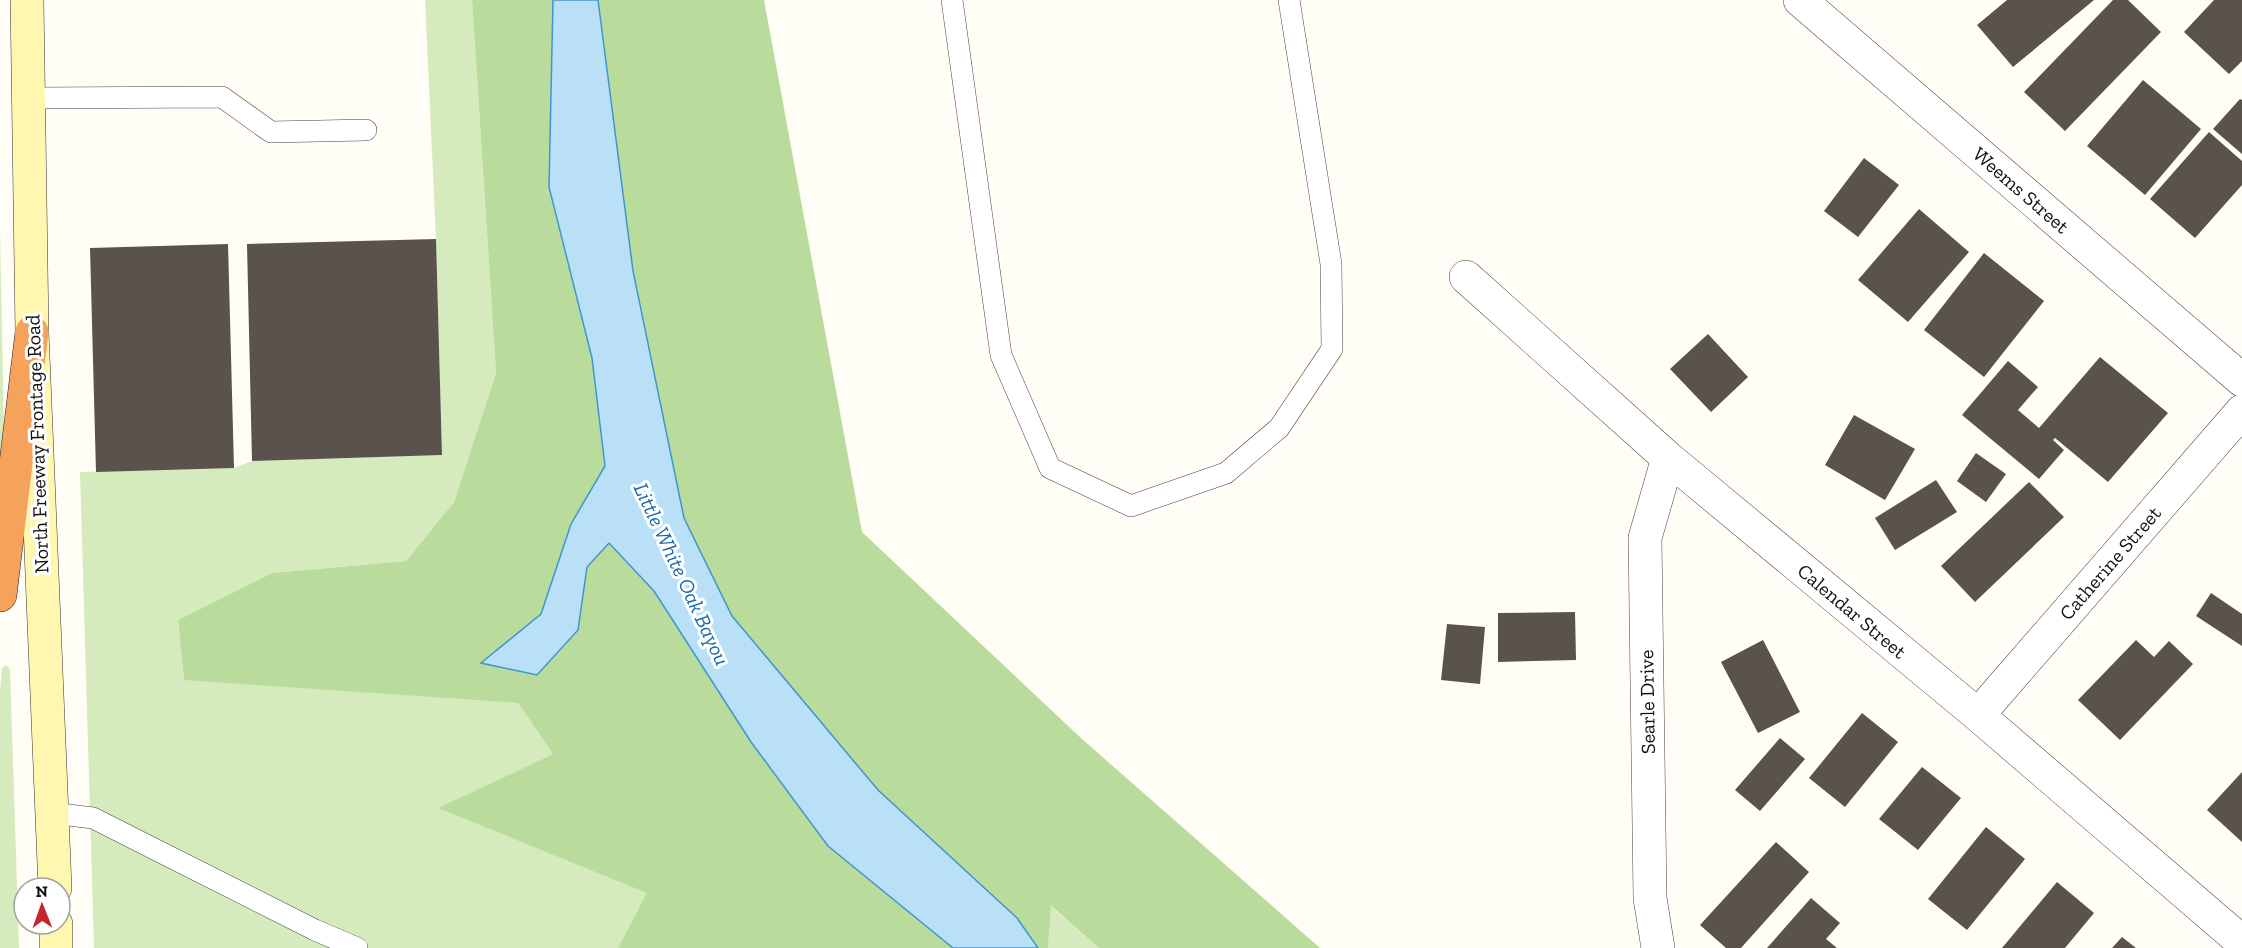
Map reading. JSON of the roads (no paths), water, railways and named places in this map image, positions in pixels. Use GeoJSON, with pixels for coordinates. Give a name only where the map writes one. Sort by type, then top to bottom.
{"type":"FeatureCollection","features":[{"type":"Feature","properties":{"kind":"highway"},"geometry":{"type":"LineString","coordinates":[[0,595],[32,332]]}},
{"type":"Feature","properties":{"kind":"main road","name":"North Freeway Frontage Road"},"geometry":{"type":"LineString","coordinates":[[27,0],[31,98],[32,332],[55,876]]}},
{"type":"Feature","properties":{"kind":"street","name":"Weems Street"},"geometry":{"type":"LineString","coordinates":[[1800,0],[2242,380]]}},
{"type":"Feature","properties":{"kind":"street","name":"Calendar Street"},"geometry":{"type":"LineString","coordinates":[[1466,277],[1668,458],[1978,715],[2242,942]]}},
{"type":"Feature","properties":{"kind":"street","name":"Catherine Street"},"geometry":{"type":"LineString","coordinates":[[1978,715],[2242,411]]}},
{"type":"Feature","properties":{"kind":"street","name":"Searle Drive"},"geometry":{"type":"LineString","coordinates":[[1658,948],[1650,898],[1645,538],[1668,458]]}},
{"type":"Feature","properties":{"kind":"lane"},"geometry":{"type":"LineString","coordinates":[[952,0],[1001,355],[1050,468],[1131,506],[1226,473],[1279,428],[1332,349],[1331,264],[1289,0]]}},
{"type":"Feature","properties":{"kind":"lane"},"geometry":{"type":"LineString","coordinates":[[31,98],[222,97],[271,132],[366,130]]}},
{"type":"Feature","properties":{"kind":"lane"},"geometry":{"type":"LineString","coordinates":[[52,813],[93,818],[315,930],[357,948]]}},
{"type":"Feature","properties":{"kind":"water","name":"Little White Oak Bayou"},"geometry":{"type":"Polygon","coordinates":[[[553,0],[598,0],[633,271],[684,518],[732,616],[878,790],[1017,918],[1038,948],[953,948],[828,846],[751,742],[654,591],[609,543],[587,567],[578,630],[537,675],[481,663],[541,614],[571,524],[605,466],[592,358],[549,187],[553,0]]]}}]}
